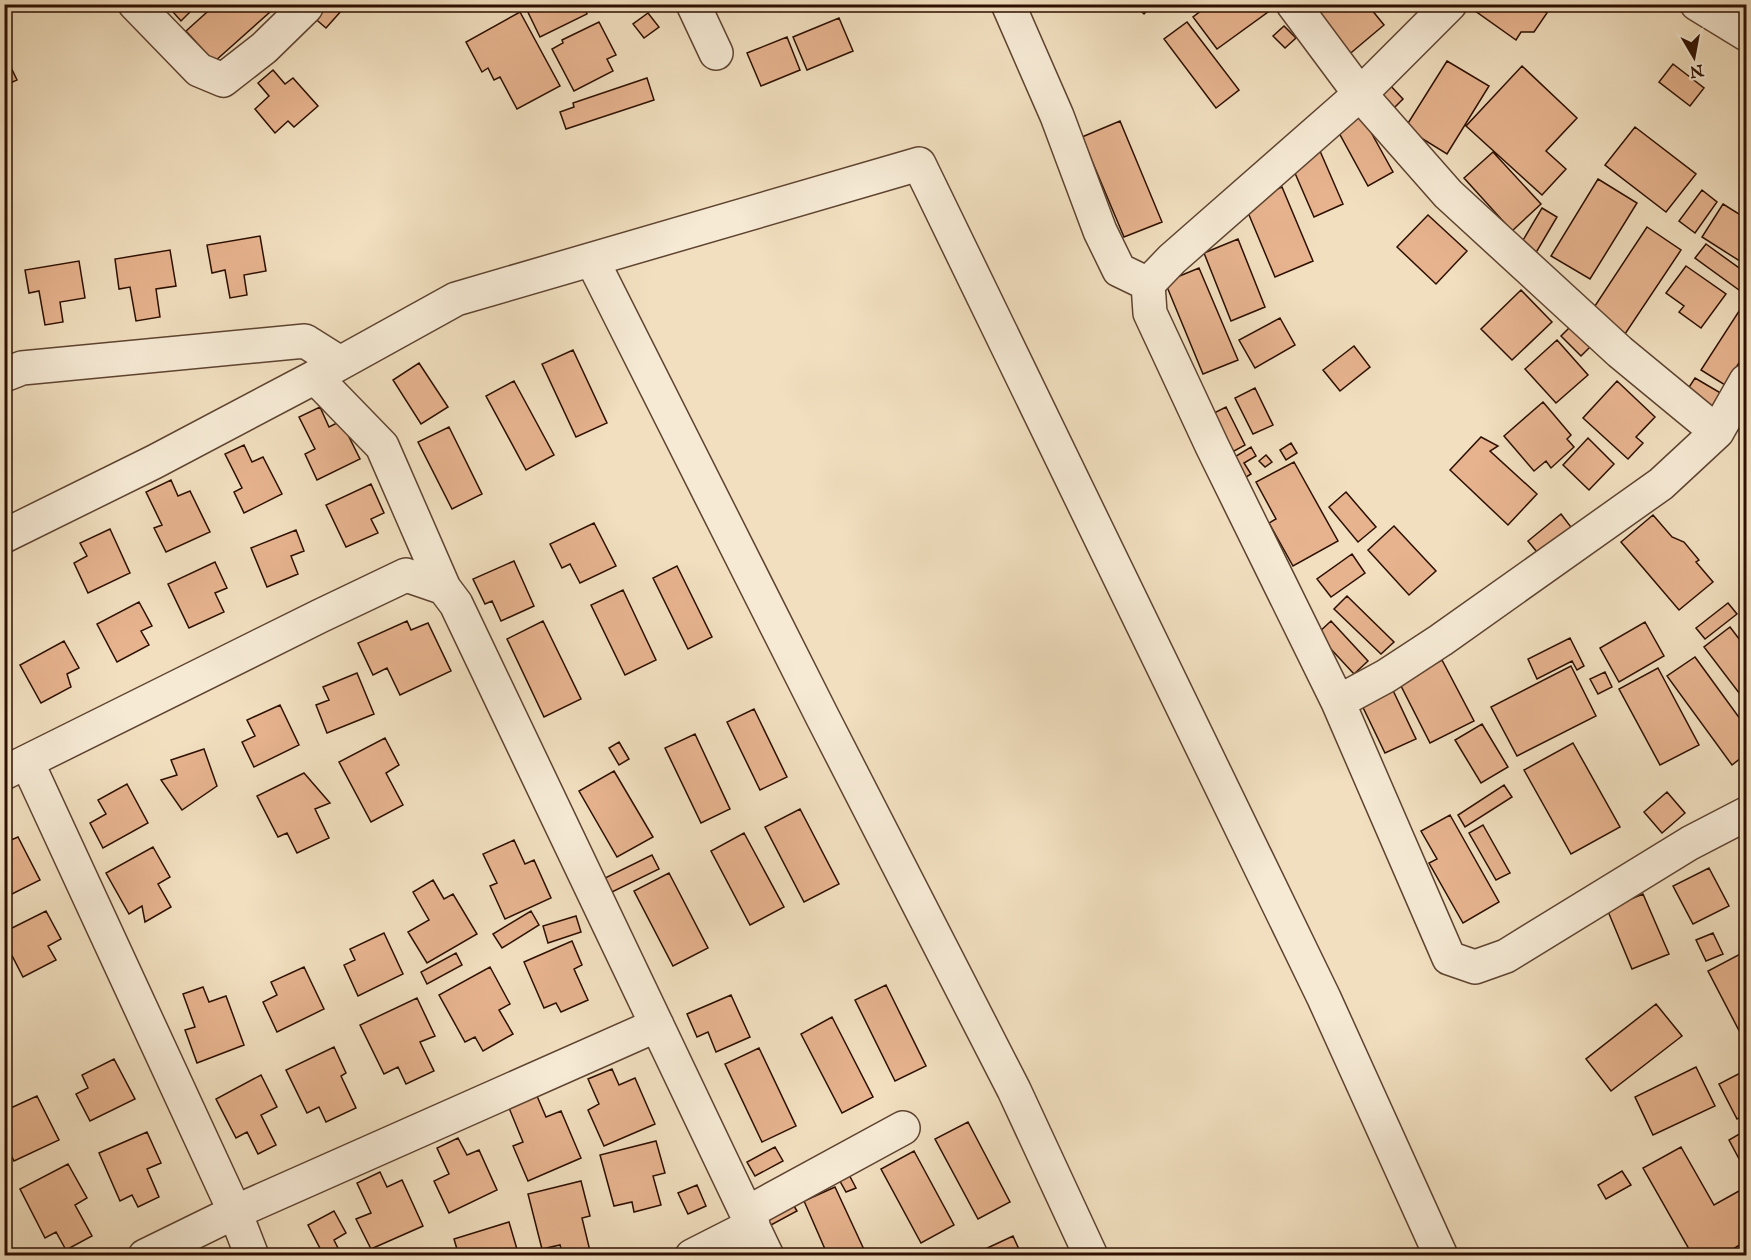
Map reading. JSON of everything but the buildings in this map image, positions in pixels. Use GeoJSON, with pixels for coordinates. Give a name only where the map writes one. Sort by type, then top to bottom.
{"type":"FeatureCollection","features":[{"type":"Feature","properties":{"kind":"street"},"geometry":{"type":"LineString","coordinates":[[135,4],[199,70],[223,80],[264,48],[306,7]]}},
{"type":"Feature","properties":{"kind":"street"},"geometry":{"type":"LineString","coordinates":[[693,4],[716,53]]}},
{"type":"Feature","properties":{"kind":"street"},"geometry":{"type":"LineString","coordinates":[[1008,4],[1057,116],[1100,231],[1119,270],[1148,284]]}},
{"type":"Feature","properties":{"kind":"street"},"geometry":{"type":"LineString","coordinates":[[1293,4],[1360,94],[1448,194],[1620,352],[1718,432]]}},
{"type":"Feature","properties":{"kind":"street"},"geometry":{"type":"LineString","coordinates":[[1450,4],[1360,94],[1172,259],[1148,284],[1150,313],[1212,446],[1338,702],[1449,958],[1475,967],[1506,956],[1690,843],[1746,814]]}},
{"type":"Feature","properties":{"kind":"street"},"geometry":{"type":"LineString","coordinates":[[1697,4],[1746,34]]}},
{"type":"Feature","properties":{"kind":"street"},"geometry":{"type":"LineString","coordinates":[[4,536],[154,462],[456,300],[919,164],[1324,998],[1441,1256]]}},
{"type":"Feature","properties":{"kind":"street"},"geometry":{"type":"LineString","coordinates":[[592,260],[1014,1090],[1091,1256]]}},
{"type":"Feature","properties":{"kind":"street"},"geometry":{"type":"LineString","coordinates":[[4,375],[22,368],[305,341],[382,446],[444,588],[456,604],[767,1256]]}},
{"type":"Feature","properties":{"kind":"street"},"geometry":{"type":"LineString","coordinates":[[1338,702],[1386,676],[1441,640],[1661,484],[1718,432],[1746,381]]}},
{"type":"Feature","properties":{"kind":"street"},"geometry":{"type":"LineString","coordinates":[[252,1256],[236,1212],[16,768],[406,575],[444,588]]}},
{"type":"Feature","properties":{"kind":"street"},"geometry":{"type":"LineString","coordinates":[[144,1256],[236,1212],[657,1025]]}},
{"type":"Feature","properties":{"kind":"street"},"geometry":{"type":"LineString","coordinates":[[692,1256],[903,1128]]}}]}
